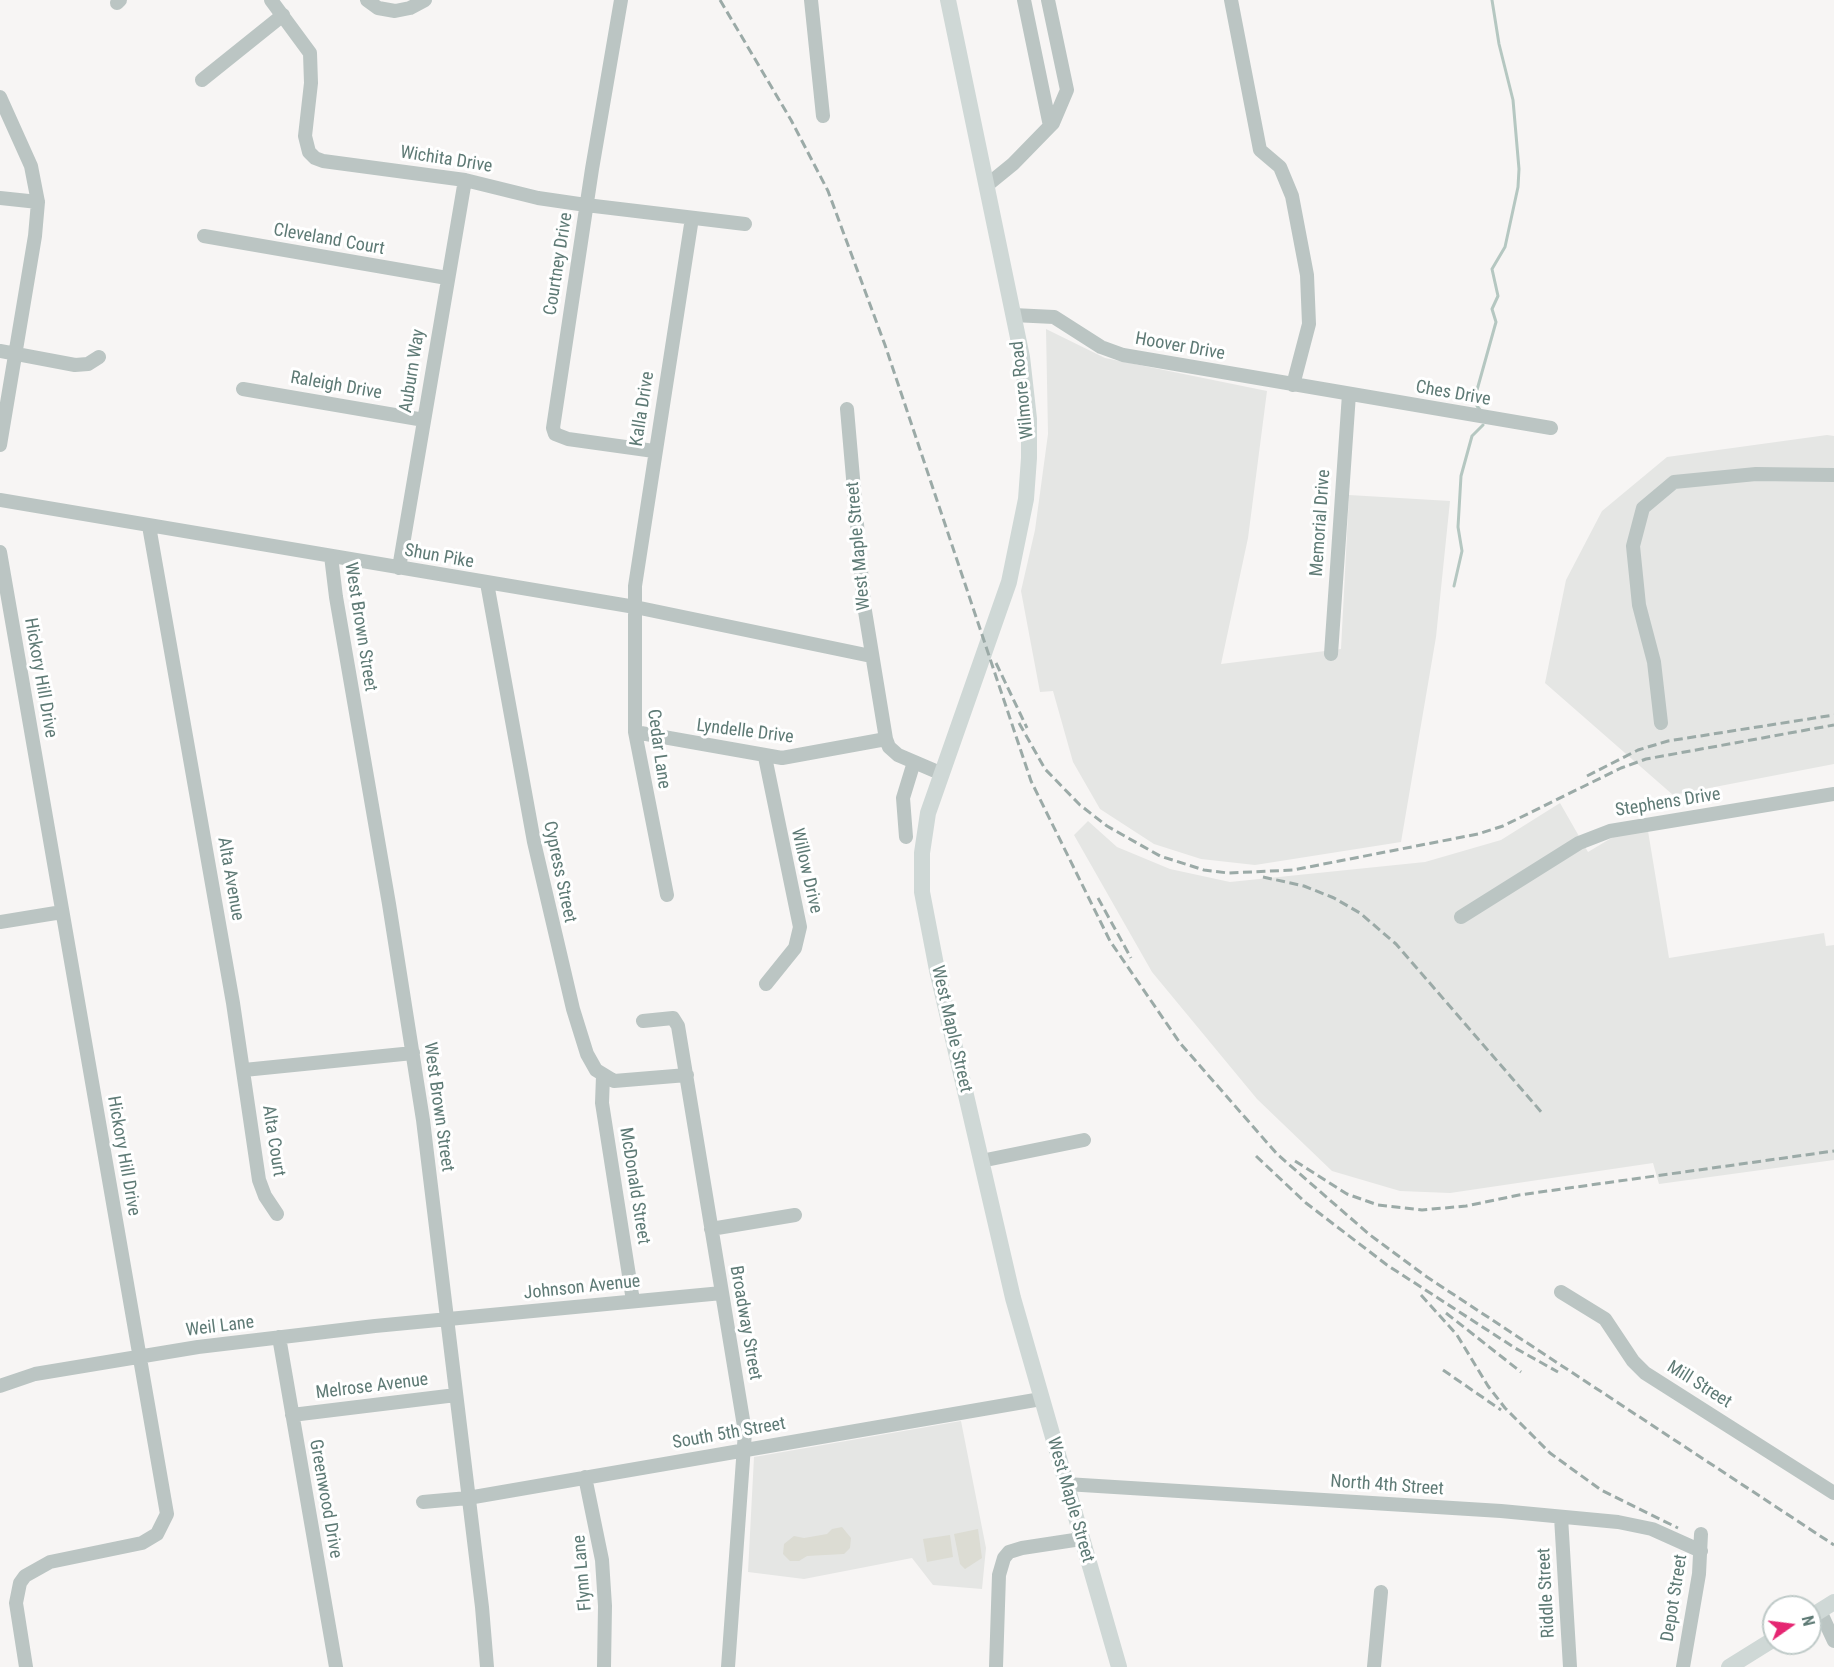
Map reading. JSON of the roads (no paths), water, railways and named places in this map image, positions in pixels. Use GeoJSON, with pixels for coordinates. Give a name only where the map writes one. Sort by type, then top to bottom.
{"type":"FeatureCollection","features":[{"type":"Feature","properties":{"kind":"main road","name":"Wilmore Road"},"geometry":{"type":"LineString","coordinates":[[940,773],[997,618],[1018,545],[1029,458],[1026,383],[948,0]]}},
{"type":"Feature","properties":{"kind":"main road","name":"West Maple Street"},"geometry":{"type":"LineString","coordinates":[[940,773],[924,833],[922,892],[931,942],[1013,1298],[1119,1667]]}},
{"type":"Feature","properties":{"kind":"main road"},"geometry":{"type":"LineString","coordinates":[[1729,1667],[1762,1646]]}},
{"type":"Feature","properties":{"kind":"street","name":"Wichita Drive"},"geometry":{"type":"LineString","coordinates":[[271,0],[305,43],[312,62],[305,126],[306,145],[309,152],[323,161],[465,180],[538,198],[745,224]]}},
{"type":"Feature","properties":{"kind":"street"},"geometry":{"type":"LineString","coordinates":[[367,0],[378,8],[395,11],[410,8],[424,0]]}},
{"type":"Feature","properties":{"kind":"street","name":"Courtney Drive"},"geometry":{"type":"LineString","coordinates":[[621,0],[586,205],[553,428],[555,434],[568,439],[654,451]]}},
{"type":"Feature","properties":{"kind":"street"},"geometry":{"type":"LineString","coordinates":[[811,0],[823,116]]}},
{"type":"Feature","properties":{"kind":"street"},"geometry":{"type":"LineString","coordinates":[[1023,0],[1050,126]]}},
{"type":"Feature","properties":{"kind":"street"},"geometry":{"type":"LineString","coordinates":[[986,186],[1013,164],[1050,126],[1067,90],[1048,0]]}},
{"type":"Feature","properties":{"kind":"street"},"geometry":{"type":"LineString","coordinates":[[1231,0],[1260,150],[1280,167],[1292,196],[1307,275],[1309,324],[1293,385]]}},
{"type":"Feature","properties":{"kind":"street"},"geometry":{"type":"LineString","coordinates":[[202,80],[283,15]]}},
{"type":"Feature","properties":{"kind":"street"},"geometry":{"type":"LineString","coordinates":[[0,97],[31,166],[38,202],[35,236],[0,445]]}},
{"type":"Feature","properties":{"kind":"street","name":"Auburn Way"},"geometry":{"type":"LineString","coordinates":[[399,568],[465,180]]}},
{"type":"Feature","properties":{"kind":"street"},"geometry":{"type":"LineString","coordinates":[[0,198],[38,202]]}},
{"type":"Feature","properties":{"kind":"street","name":"Kalla Drive"},"geometry":{"type":"LineString","coordinates":[[635,607],[635,586],[654,451],[692,218]]}},
{"type":"Feature","properties":{"kind":"street","name":"Cleveland Court"},"geometry":{"type":"LineString","coordinates":[[204,236],[447,279]]}},
{"type":"Feature","properties":{"kind":"street","name":"Hoover Drive"},"geometry":{"type":"LineString","coordinates":[[1013,315],[1054,317],[1101,347],[1123,355],[1349,394]]}},
{"type":"Feature","properties":{"kind":"street"},"geometry":{"type":"LineString","coordinates":[[0,351],[75,365],[88,364],[99,357]]}},
{"type":"Feature","properties":{"kind":"street","name":"Raleigh Drive"},"geometry":{"type":"LineString","coordinates":[[243,389],[424,420]]}},
{"type":"Feature","properties":{"kind":"street","name":"Ches Drive"},"geometry":{"type":"LineString","coordinates":[[1349,394],[1551,428]]}},
{"type":"Feature","properties":{"kind":"street","name":"Memorial Drive"},"geometry":{"type":"LineString","coordinates":[[1331,654],[1349,394]]}},
{"type":"Feature","properties":{"kind":"street","name":"West Maple Street"},"geometry":{"type":"LineString","coordinates":[[847,409],[871,656],[886,739]]}},
{"type":"Feature","properties":{"kind":"street"},"geometry":{"type":"LineString","coordinates":[[1661,723],[1654,662],[1639,604],[1633,546],[1643,508],[1674,482],[1756,474],[1834,476]]}},
{"type":"Feature","properties":{"kind":"street","name":"Shun Pike"},"geometry":{"type":"LineString","coordinates":[[0,500],[487,584],[635,607],[871,656]]}},
{"type":"Feature","properties":{"kind":"street","name":"Alta Avenue"},"geometry":{"type":"LineString","coordinates":[[149,526],[244,1070]]}},
{"type":"Feature","properties":{"kind":"street","name":"Hickory Hill Drive"},"geometry":{"type":"LineString","coordinates":[[0,552],[166,1497],[165,1521],[157,1534],[142,1543],[50,1562],[25,1576],[20,1584],[16,1602],[26,1667]]}},
{"type":"Feature","properties":{"kind":"street","name":"West Brown Street"},"geometry":{"type":"LineString","coordinates":[[331,556],[413,1053],[483,1616],[487,1667]]}},
{"type":"Feature","properties":{"kind":"street","name":"Cypress Street"},"geometry":{"type":"LineString","coordinates":[[487,584],[521,781],[550,915],[580,1034],[591,1062],[603,1076]]}},
{"type":"Feature","properties":{"kind":"street","name":"Cedar Lane"},"geometry":{"type":"LineString","coordinates":[[635,607],[635,732],[667,895]]}},
{"type":"Feature","properties":{"kind":"street","name":"Lyndelle Drive"},"geometry":{"type":"LineString","coordinates":[[635,732],[765,756],[801,757],[886,739]]}},
{"type":"Feature","properties":{"kind":"street"},"geometry":{"type":"LineString","coordinates":[[886,739],[893,752],[940,773]]}},
{"type":"Feature","properties":{"kind":"street","name":"Willow Drive"},"geometry":{"type":"LineString","coordinates":[[765,756],[800,927],[795,948],[766,984]]}},
{"type":"Feature","properties":{"kind":"street"},"geometry":{"type":"LineString","coordinates":[[906,837],[903,798],[914,762]]}},
{"type":"Feature","properties":{"kind":"street","name":"Stephens Drive"},"geometry":{"type":"LineString","coordinates":[[1461,917],[1579,843],[1610,831],[1834,794]]}},
{"type":"Feature","properties":{"kind":"street"},"geometry":{"type":"LineString","coordinates":[[0,922],[62,912]]}},
{"type":"Feature","properties":{"kind":"street","name":"Broadway Street"},"geometry":{"type":"LineString","coordinates":[[644,1022],[673,1018],[678,1026],[746,1449],[728,1667]]}},
{"type":"Feature","properties":{"kind":"street"},"geometry":{"type":"LineString","coordinates":[[244,1070],[413,1053]]}},
{"type":"Feature","properties":{"kind":"street","name":"Alta Court"},"geometry":{"type":"LineString","coordinates":[[244,1070],[259,1180],[265,1196],[277,1214]]}},
{"type":"Feature","properties":{"kind":"street"},"geometry":{"type":"LineString","coordinates":[[603,1076],[621,1081],[687,1075]]}},
{"type":"Feature","properties":{"kind":"street","name":"McDonald Street"},"geometry":{"type":"LineString","coordinates":[[603,1076],[602,1103],[633,1301]]}},
{"type":"Feature","properties":{"kind":"street"},"geometry":{"type":"LineString","coordinates":[[981,1161],[1084,1140]]}},
{"type":"Feature","properties":{"kind":"street"},"geometry":{"type":"LineString","coordinates":[[711,1229],[795,1215]]}},
{"type":"Feature","properties":{"kind":"street","name":"Mill Street"},"geometry":{"type":"LineString","coordinates":[[1561,1292],[1605,1319],[1633,1361],[1645,1373],[1834,1493]]}},
{"type":"Feature","properties":{"kind":"street","name":"Johnson Avenue"},"geometry":{"type":"LineString","coordinates":[[447,1321],[722,1293]]}},
{"type":"Feature","properties":{"kind":"street","name":"Weil Lane"},"geometry":{"type":"LineString","coordinates":[[0,1386],[35,1374],[141,1357],[279,1337],[447,1321]]}},
{"type":"Feature","properties":{"kind":"street","name":"Greenwood Drive"},"geometry":{"type":"LineString","coordinates":[[279,1337],[336,1667]]}},
{"type":"Feature","properties":{"kind":"street","name":"Melrose Avenue"},"geometry":{"type":"LineString","coordinates":[[292,1415],[456,1395]]}},
{"type":"Feature","properties":{"kind":"street","name":"South 5th Street"},"geometry":{"type":"LineString","coordinates":[[423,1502],[468,1498],[1041,1399]]}},
{"type":"Feature","properties":{"kind":"street","name":"Flynn Lane"},"geometry":{"type":"LineString","coordinates":[[585,1477],[602,1560],[604,1667]]}},
{"type":"Feature","properties":{"kind":"street","name":"North 4th Street"},"geometry":{"type":"LineString","coordinates":[[1066,1484],[1219,1492],[1561,1517],[1652,1529],[1701,1551]]}},
{"type":"Feature","properties":{"kind":"street","name":"Riddle Street"},"geometry":{"type":"LineString","coordinates":[[1561,1517],[1570,1667]]}},
{"type":"Feature","properties":{"kind":"street","name":"Depot Street"},"geometry":{"type":"LineString","coordinates":[[1683,1667],[1701,1551],[1701,1534]]}},
{"type":"Feature","properties":{"kind":"street"},"geometry":{"type":"LineString","coordinates":[[996,1667],[999,1575],[1004,1558],[1009,1552],[1022,1548],[1082,1539]]}},
{"type":"Feature","properties":{"kind":"street"},"geometry":{"type":"LineString","coordinates":[[1374,1667],[1381,1592]]}},
{"type":"Feature","properties":{"kind":"street"},"geometry":{"type":"LineString","coordinates":[[1822,1612],[1834,1641]]}},
{"type":"Feature","properties":{"kind":"waterway"},"geometry":{"type":"LineString","coordinates":[[1481,411],[1477,406],[1477,390],[1496,322],[1492,309],[1498,296],[1492,269],[1505,247],[1518,187],[1519,169],[1513,100],[1499,44],[1492,0]]}},
{"type":"Feature","properties":{"kind":"waterway"},"geometry":{"type":"LineString","coordinates":[[1454,586],[1462,551],[1458,527],[1461,476],[1472,436],[1483,425]]}},
{"type":"Feature","properties":{"kind":"railway"},"geometry":{"type":"LineString","coordinates":[[720,0],[791,120],[828,191],[885,345],[1031,781],[1110,941],[1180,1043],[1277,1154],[1370,1235],[1427,1277],[1834,1545]]}},
{"type":"Feature","properties":{"kind":"railway"},"geometry":{"type":"LineString","coordinates":[[996,663],[1027,728]]}},
{"type":"Feature","properties":{"kind":"railway"},"geometry":{"type":"LineString","coordinates":[[1587,776],[1638,750],[1668,741],[1834,715]]}},
{"type":"Feature","properties":{"kind":"railway"},"geometry":{"type":"LineString","coordinates":[[1019,723],[1045,769],[1080,805],[1107,826],[1160,856],[1204,870],[1228,873],[1293,870],[1478,834],[1503,826],[1621,768],[1646,759],[1834,725]]}},
{"type":"Feature","properties":{"kind":"railway"},"geometry":{"type":"LineString","coordinates":[[1263,877],[1304,886],[1334,898],[1360,913],[1396,944],[1543,1114]]}},
{"type":"Feature","properties":{"kind":"railway"},"geometry":{"type":"LineString","coordinates":[[1098,898],[1131,958]]}},
{"type":"Feature","properties":{"kind":"railway"},"geometry":{"type":"LineString","coordinates":[[1295,1161],[1347,1194],[1378,1205],[1422,1210],[1466,1206],[1519,1195],[1834,1151]]}},
{"type":"Feature","properties":{"kind":"railway"},"geometry":{"type":"LineString","coordinates":[[1256,1156],[1306,1203],[1387,1265],[1515,1348],[1558,1372]]}},
{"type":"Feature","properties":{"kind":"railway"},"geometry":{"type":"LineString","coordinates":[[1421,1295],[1457,1335],[1488,1386],[1505,1408],[1550,1453],[1601,1490],[1678,1528]]}},
{"type":"Feature","properties":{"kind":"railway"},"geometry":{"type":"LineString","coordinates":[[1446,1313],[1521,1372]]}},
{"type":"Feature","properties":{"kind":"railway"},"geometry":{"type":"LineString","coordinates":[[1443,1370],[1501,1410]]}}]}
